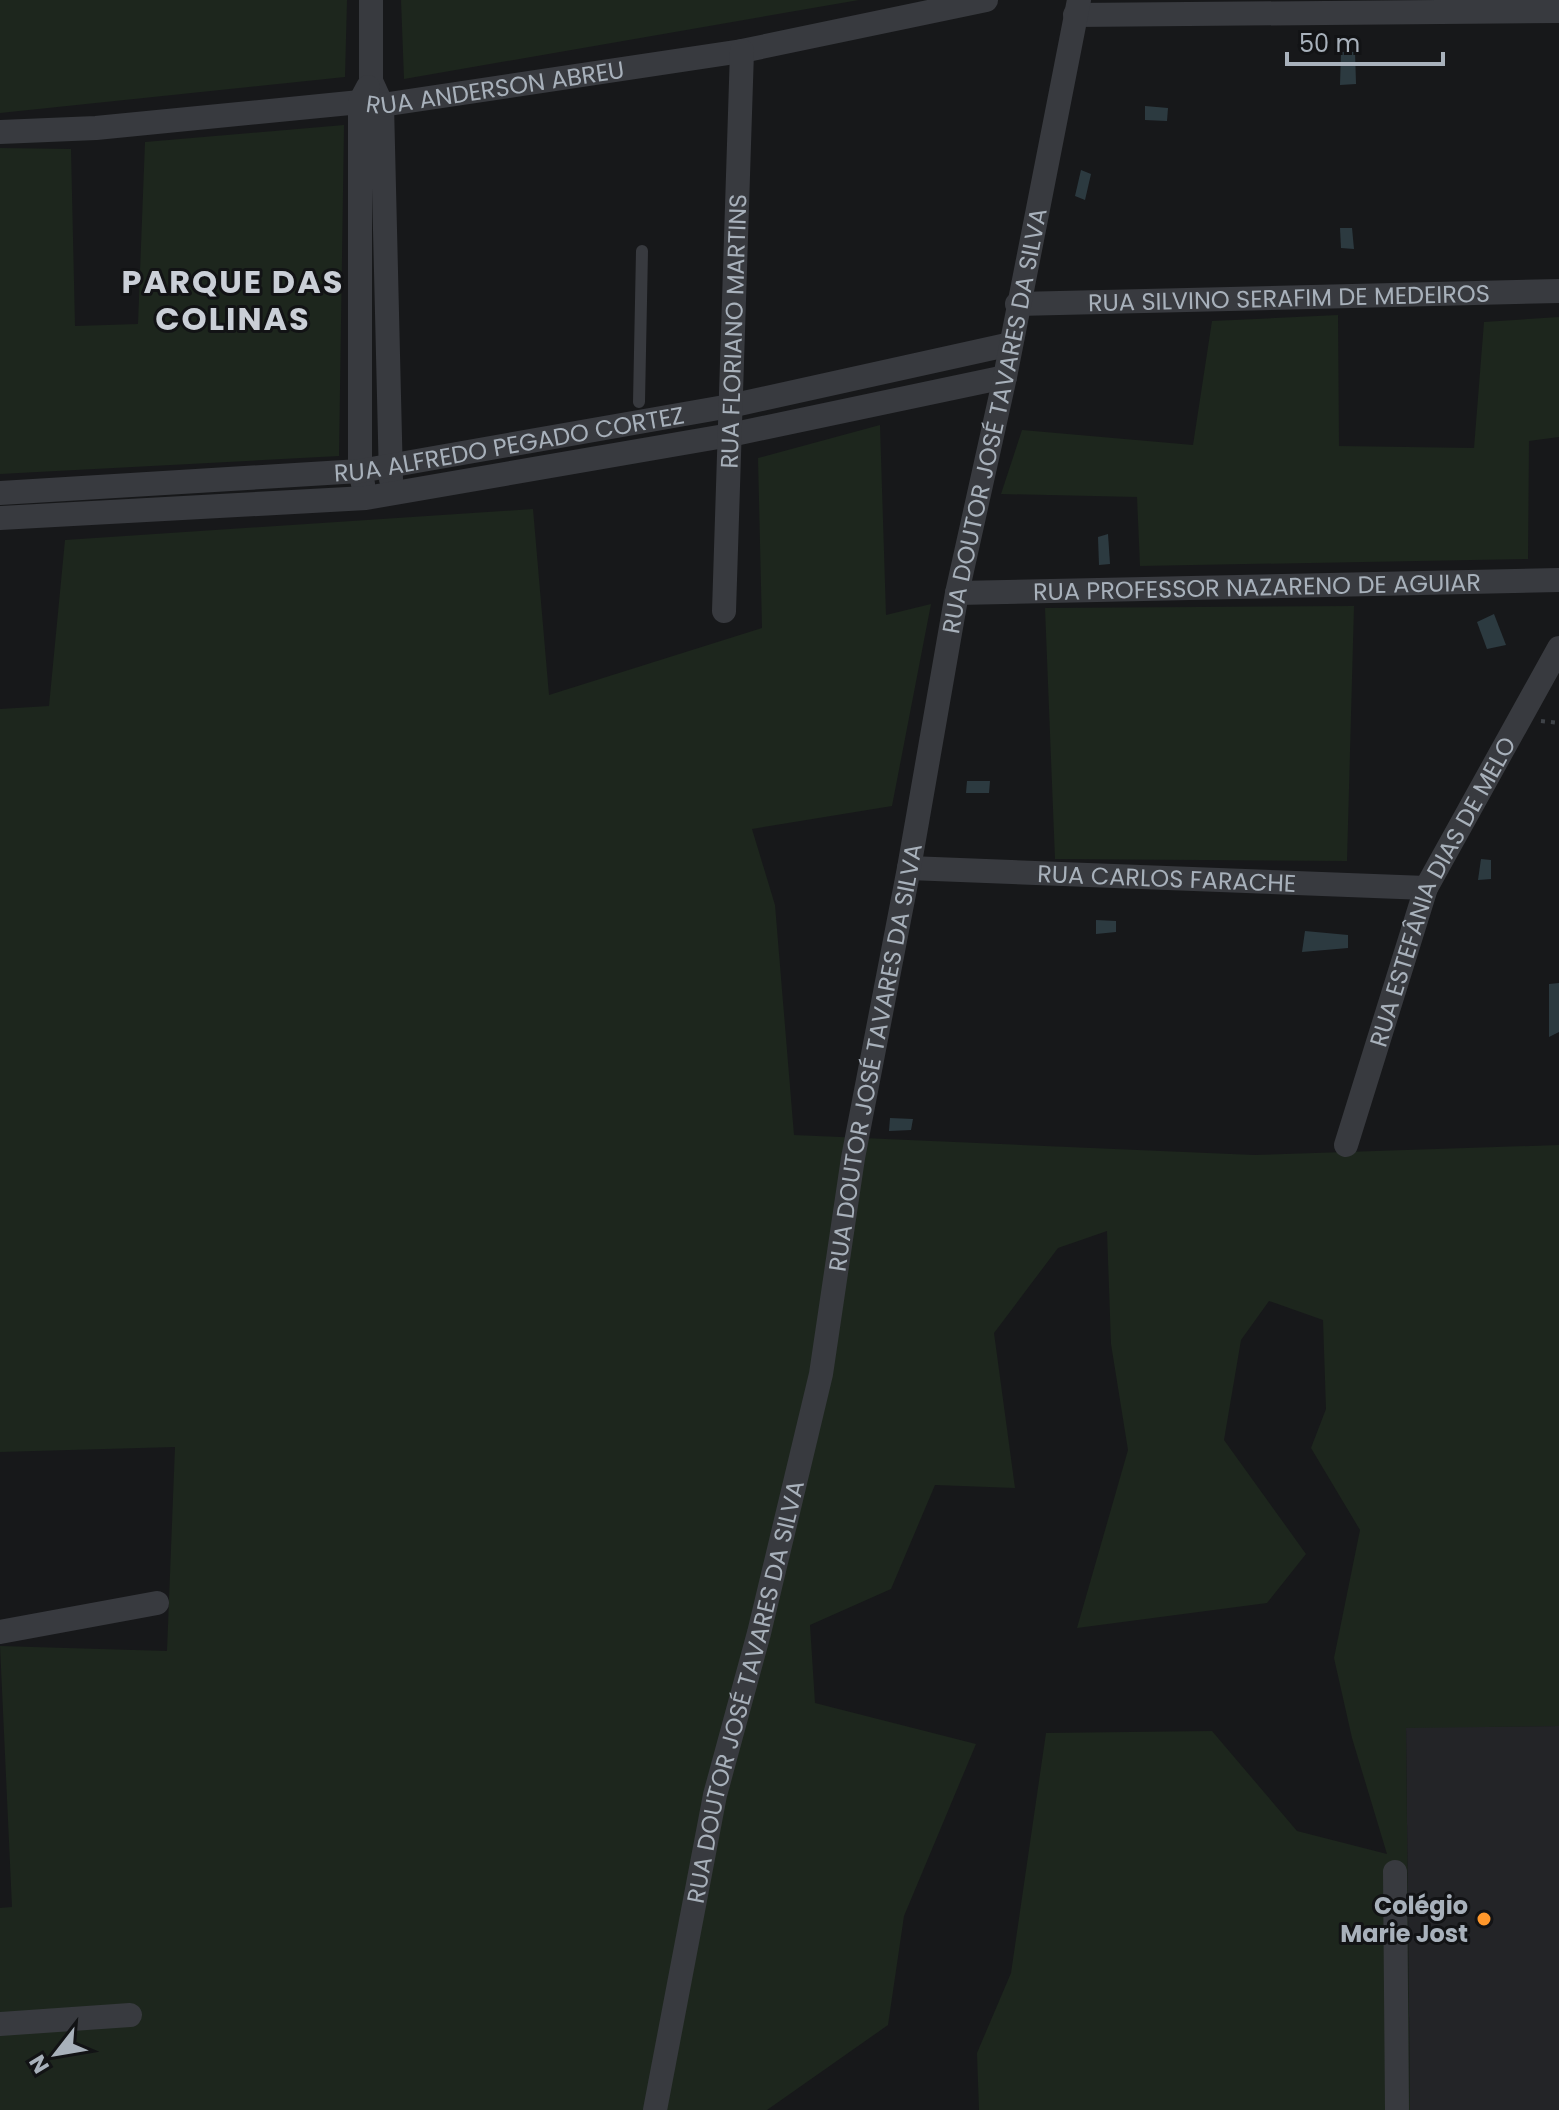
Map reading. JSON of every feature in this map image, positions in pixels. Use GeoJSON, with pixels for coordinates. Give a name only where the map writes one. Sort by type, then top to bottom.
{"type":"FeatureCollection","features":[{"type":"Feature","properties":{"kind":"street"},"geometry":{"type":"LineString","coordinates":[[366,498],[360,471],[371,0]]}},
{"type":"Feature","properties":{"kind":"street","name":"RUA ANDERSON ABREU"},"geometry":{"type":"LineString","coordinates":[[0,132],[96,128],[742,51],[986,0]]}},
{"type":"Feature","properties":{"kind":"street"},"geometry":{"type":"LineString","coordinates":[[1077,8],[1559,11]]}},
{"type":"Feature","properties":{"kind":"street","name":"RUA DOUTOR JOSÉ TAVARES DA SILVA"},"geometry":{"type":"LineString","coordinates":[[655,2110],[715,1795],[759,1633],[821,1374],[853,1158],[909,868],[957,593],[1005,377],[1077,8]]}},
{"type":"Feature","properties":{"kind":"street","name":"RUA FLORIANO MARTINS"},"geometry":{"type":"LineString","coordinates":[[724,611],[742,51]]}},
{"type":"Feature","properties":{"kind":"street"},"geometry":{"type":"LineString","coordinates":[[371,96],[388,467],[394,493]]}},
{"type":"Feature","properties":{"kind":"street","name":"RUA SILVINO SERAFIM DE MEDEIROS"},"geometry":{"type":"LineString","coordinates":[[1017,304],[1559,291]]}},
{"type":"Feature","properties":{"kind":"street","name":"RUA ALFREDO PEGADO CORTEZ"},"geometry":{"type":"LineString","coordinates":[[0,518],[65,500],[388,467],[638,412],[730,406],[1011,344]]}},
{"type":"Feature","properties":{"kind":"street","name":"RUA ALFREDO PEGADO CORTEZ"},"geometry":{"type":"LineString","coordinates":[[0,493],[65,500],[366,498],[730,435],[1005,377]]}},
{"type":"Feature","properties":{"kind":"street","name":"RUA PROFESSOR NAZARENO DE AGUIAR"},"geometry":{"type":"LineString","coordinates":[[957,593],[1559,580]]}},
{"type":"Feature","properties":{"kind":"street","name":"RUA ESTEFÂNIA DIAS DE MELO"},"geometry":{"type":"LineString","coordinates":[[1346,1145],[1426,888],[1559,648]]}},
{"type":"Feature","properties":{"kind":"street","name":"RUA CARLOS FARACHE"},"geometry":{"type":"LineString","coordinates":[[909,868],[1426,888]]}},
{"type":"Feature","properties":{"kind":"street"},"geometry":{"type":"LineString","coordinates":[[0,1632],[157,1603]]}},
{"type":"Feature","properties":{"kind":"street"},"geometry":{"type":"LineString","coordinates":[[1395,1872],[1397,2110]]}},
{"type":"Feature","properties":{"kind":"street"},"geometry":{"type":"LineString","coordinates":[[0,2024],[130,2015]]}},
{"type":"Feature","properties":{"kind":"lane"},"geometry":{"type":"LineString","coordinates":[[638,412],[642,251]]}},
{"type":"Feature","properties":{"kind":"shaded area"},"geometry":{"type":"Polygon","coordinates":[[[0,0],[347,0],[345,77],[0,113],[0,0]]]}},
{"type":"Feature","properties":{"kind":"shaded area"},"geometry":{"type":"Polygon","coordinates":[[[401,0],[859,0],[404,79],[401,0]]]}},
{"type":"Feature","properties":{"kind":"shaded area"},"geometry":{"type":"Polygon","coordinates":[[[1341,52],[1355,52],[1356,84],[1340,85],[1341,52]]]}},
{"type":"Feature","properties":{"kind":"shaded area"},"geometry":{"type":"Polygon","coordinates":[[[1145,106],[1168,108],[1167,121],[1145,120],[1145,106]]]}},
{"type":"Feature","properties":{"kind":"shaded area"},"geometry":{"type":"Polygon","coordinates":[[[344,125],[339,456],[0,474],[0,148],[71,149],[75,326],[138,324],[145,142],[344,125]]]}},
{"type":"Feature","properties":{"kind":"shaded area"},"geometry":{"type":"Polygon","coordinates":[[[1081,170],[1091,174],[1085,200],[1075,196],[1081,170]]]}},
{"type":"Feature","properties":{"kind":"shaded area"},"geometry":{"type":"Polygon","coordinates":[[[1340,228],[1352,228],[1354,249],[1341,248],[1340,228]]]}},
{"type":"Feature","properties":{"kind":"shaded area"},"geometry":{"type":"Polygon","coordinates":[[[1338,315],[1339,446],[1474,448],[1484,322],[1559,317],[1559,437],[1529,441],[1528,559],[1140,566],[1137,497],[1001,494],[1022,430],[1193,445],[1212,321],[1338,315]]]}},
{"type":"Feature","properties":{"kind":"shaded area"},"geometry":{"type":"Polygon","coordinates":[[[880,425],[886,615],[931,604],[892,806],[752,829],[775,905],[794,1135],[1254,1155],[1559,1145],[1559,1726],[1406,1728],[1410,2110],[979,2110],[977,2053],[1011,1973],[1046,1733],[1212,1731],[1297,1831],[1387,1854],[1352,1738],[1334,1658],[1360,1530],[1311,1448],[1326,1409],[1323,1320],[1269,1301],[1241,1340],[1224,1440],[1306,1554],[1267,1603],[1077,1628],[1128,1450],[1111,1344],[1107,1231],[1058,1248],[994,1333],[1015,1488],[935,1485],[891,1589],[810,1625],[815,1703],[976,1744],[904,1916],[888,2025],[767,2110],[0,2110],[0,1908],[12,1907],[0,1646],[167,1651],[175,1447],[0,1452],[0,709],[49,706],[65,540],[533,509],[549,695],[762,628],[758,458],[880,425]]]}},
{"type":"Feature","properties":{"kind":"shaded area"},"geometry":{"type":"Polygon","coordinates":[[[1108,534],[1110,564],[1099,565],[1098,537],[1108,534]]]}},
{"type":"Feature","properties":{"kind":"shaded area"},"geometry":{"type":"Polygon","coordinates":[[[1354,606],[1347,861],[1055,859],[1045,608],[1354,606]]]}},
{"type":"Feature","properties":{"kind":"shaded area"},"geometry":{"type":"Polygon","coordinates":[[[1494,614],[1506,645],[1487,649],[1477,622],[1494,614]]]}},
{"type":"Feature","properties":{"kind":"shaded area"},"geometry":{"type":"Polygon","coordinates":[[[967,781],[990,781],[989,793],[966,793],[967,781]]]}},
{"type":"Feature","properties":{"kind":"shaded area"},"geometry":{"type":"Polygon","coordinates":[[[1481,859],[1491,860],[1491,879],[1478,880],[1481,859]]]}},
{"type":"Feature","properties":{"kind":"shaded area"},"geometry":{"type":"Polygon","coordinates":[[[1096,920],[1116,921],[1116,932],[1096,934],[1096,920]]]}},
{"type":"Feature","properties":{"kind":"shaded area"},"geometry":{"type":"Polygon","coordinates":[[[1305,931],[1348,935],[1348,948],[1302,952],[1305,931]]]}},
{"type":"Feature","properties":{"kind":"shaded area"},"geometry":{"type":"Polygon","coordinates":[[[1559,983],[1559,1032],[1549,1037],[1549,984],[1559,983]]]}},
{"type":"Feature","properties":{"kind":"shaded area"},"geometry":{"type":"Polygon","coordinates":[[[890,1118],[913,1119],[911,1130],[889,1131],[890,1118]]]}},
{"type":"Feature","properties":{"kind":"shaded area","name":"Colégio Marie Jost"},"geometry":{"type":"Polygon","coordinates":[[[1559,1726],[1559,2110],[1410,2110],[1406,1727],[1559,1726]]]}},
{"type":"Feature","properties":{"kind":"place","name":"Colégio Marie Jost"},"geometry":{"type":"Point","coordinates":[1484,1919]}},
{"type":"Feature","properties":{"kind":"district","name":"PARQUE DAS COLINAS"},"geometry":{"type":"Point","coordinates":[233,300]}}]}
